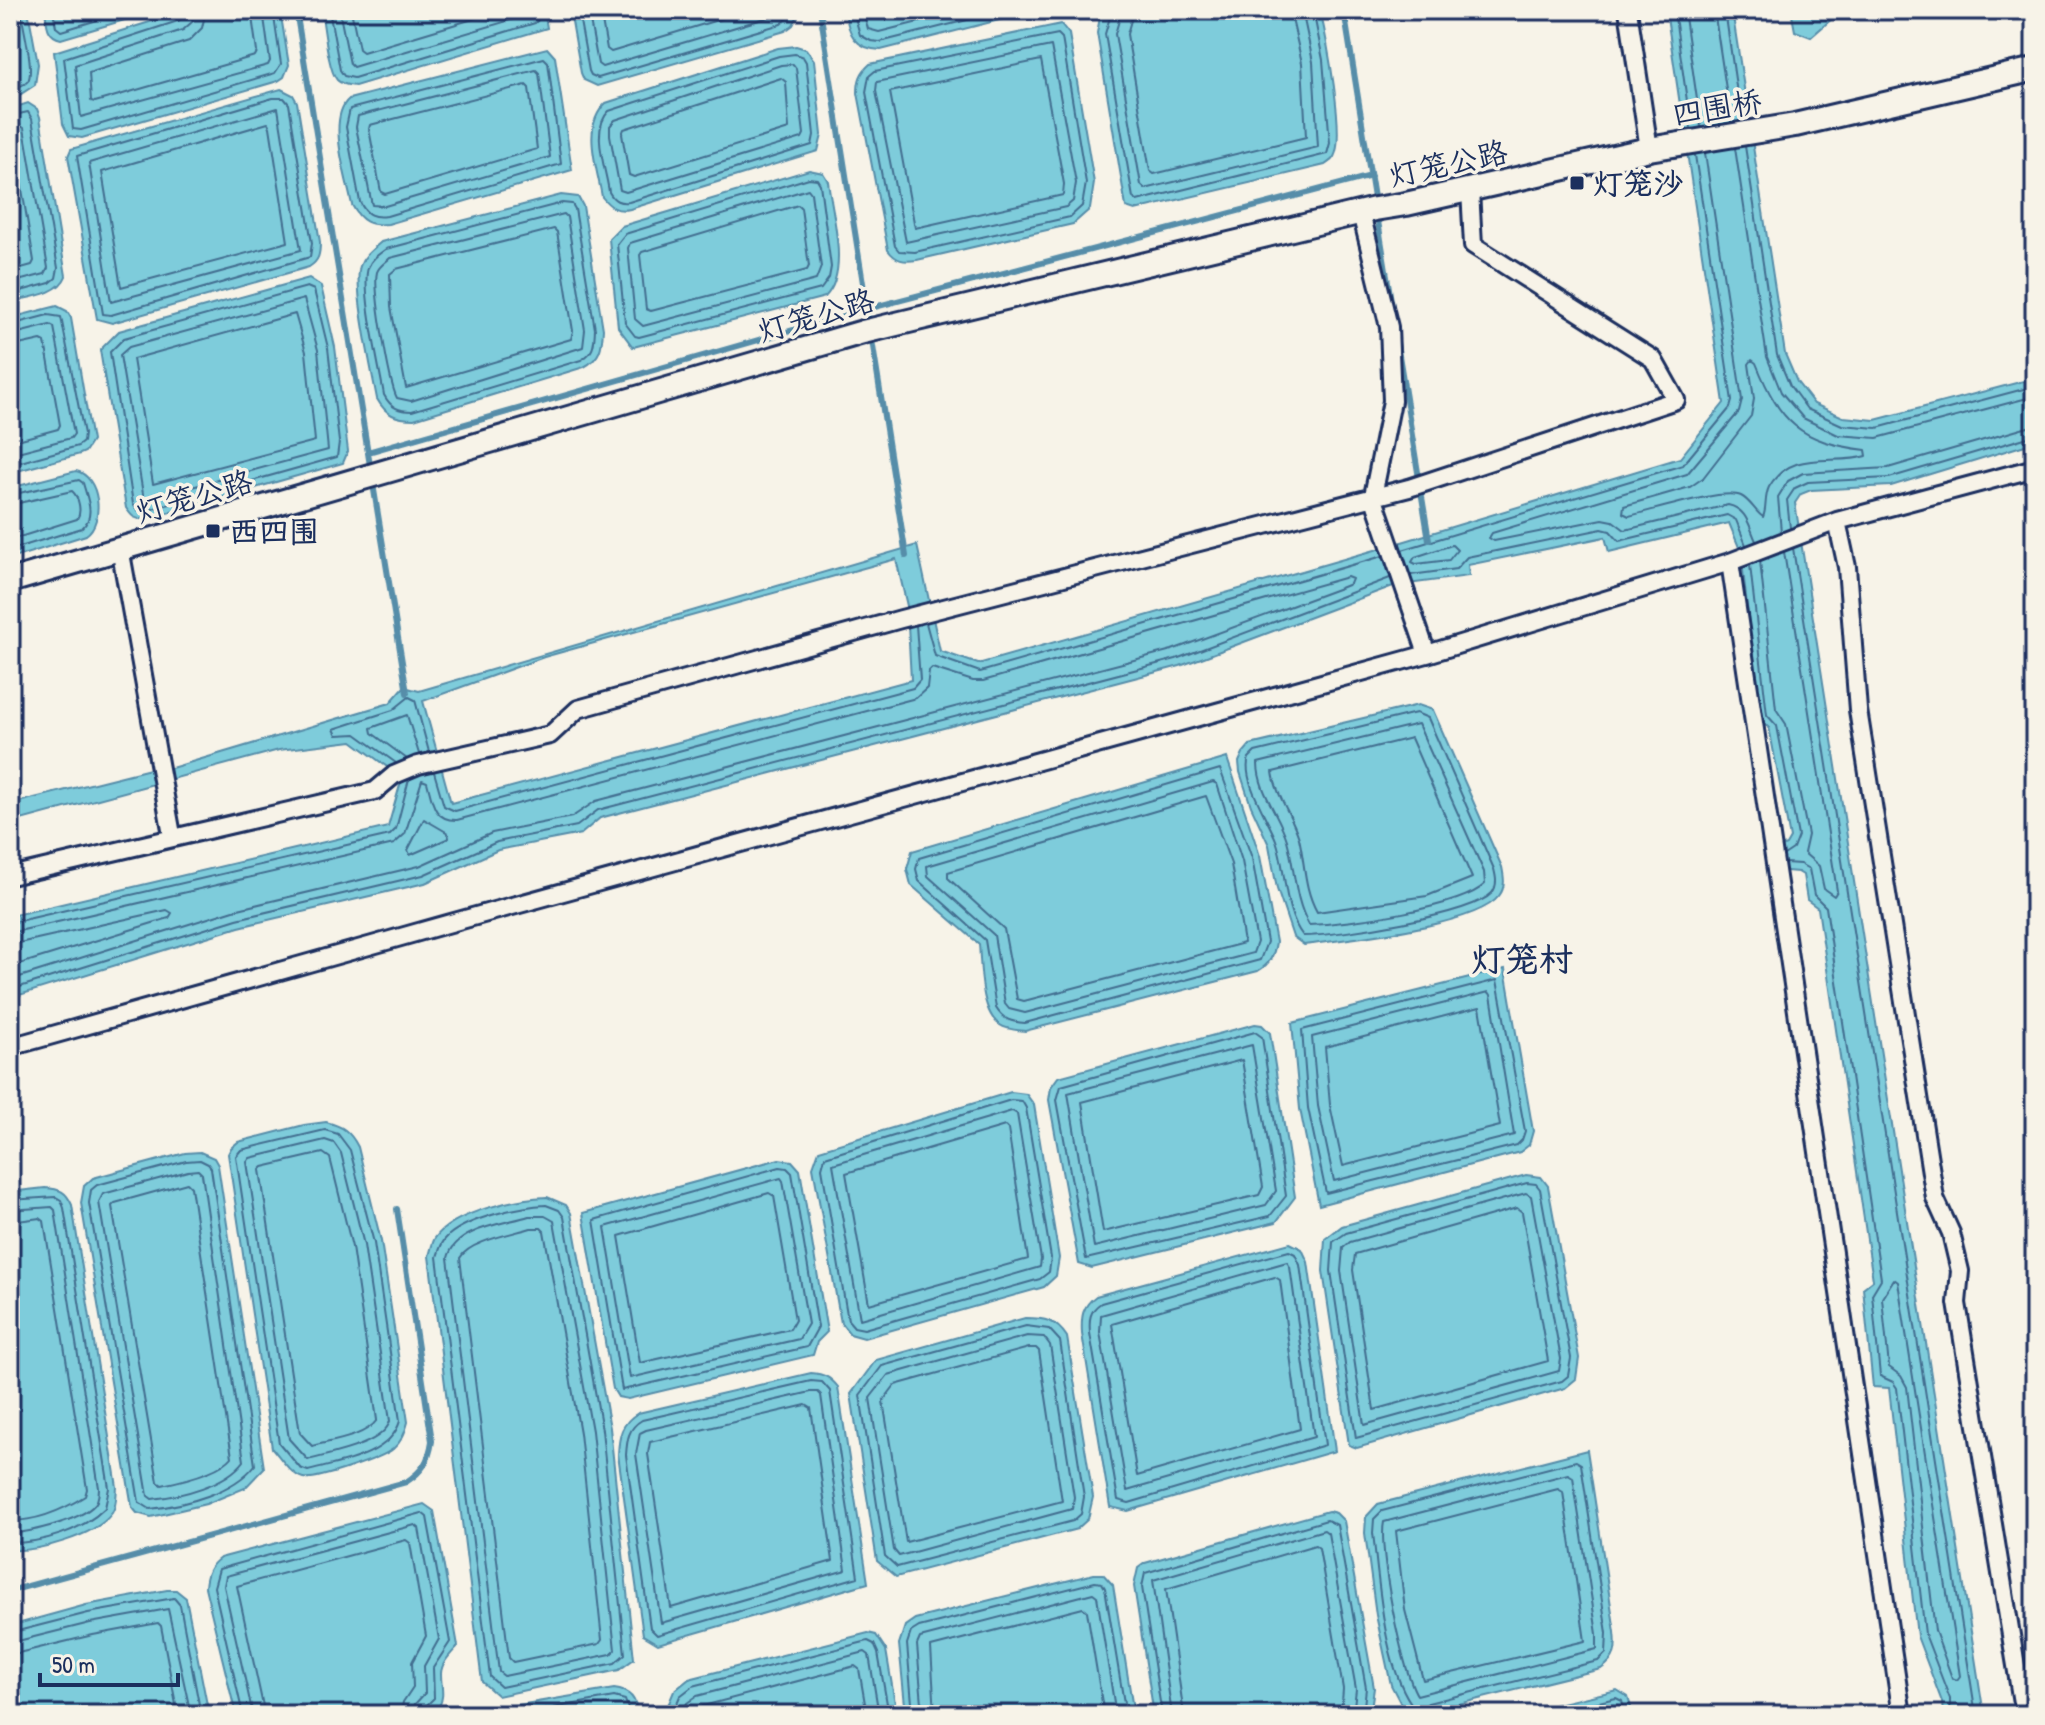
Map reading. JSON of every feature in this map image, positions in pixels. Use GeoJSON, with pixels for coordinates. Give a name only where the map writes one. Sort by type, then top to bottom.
{"type":"FeatureCollection","features":[{"type":"Feature","properties":{"kind":"street"},"geometry":{"type":"LineString","coordinates":[[1628,10],[1649,149]]}},
{"type":"Feature","properties":{"kind":"street","name":"四围桥"},"geometry":{"type":"LineString","coordinates":[[1649,149],[1795,125],[2035,69]]}},
{"type":"Feature","properties":{"kind":"street","name":"灯笼公路"},"geometry":{"type":"LineString","coordinates":[[10,581],[873,330],[1123,268],[1649,149]]}},
{"type":"Feature","properties":{"kind":"street"},"geometry":{"type":"LineString","coordinates":[[10,876],[375,791],[394,775],[418,765],[550,735],[578,709],[901,619],[1409,488],[1676,400],[1653,359],[1473,245],[1470,190]]}},
{"type":"Feature","properties":{"kind":"street"},"geometry":{"type":"LineString","coordinates":[[1368,211],[1389,327],[1392,401],[1373,496],[1427,654]]}},
{"type":"Feature","properties":{"kind":"street"},"geometry":{"type":"LineString","coordinates":[[10,1047],[1427,654],[1730,562],[1837,521],[2035,468]]}},
{"type":"Feature","properties":{"kind":"street"},"geometry":{"type":"LineString","coordinates":[[1837,521],[1847,567],[1858,710],[1935,1198],[1951,1233],[1960,1271],[1957,1303],[2024,1715]]}},
{"type":"Feature","properties":{"kind":"street"},"geometry":{"type":"LineString","coordinates":[[120,548],[172,835]]}},
{"type":"Feature","properties":{"kind":"street"},"geometry":{"type":"LineString","coordinates":[[1730,562],[1902,1715]]}},
{"type":"Feature","properties":{"kind":"water"},"geometry":{"type":"Polygon","coordinates":[[[10,10],[28,10],[38,64],[35,85],[10,97],[10,10]]]}},
{"type":"Feature","properties":{"kind":"water"},"geometry":{"type":"Polygon","coordinates":[[[45,10],[158,10],[61,39],[50,32],[45,10]]]}},
{"type":"Feature","properties":{"kind":"water"},"geometry":{"type":"Polygon","coordinates":[[[188,10],[280,10],[289,65],[284,77],[82,138],[69,136],[63,124],[54,52],[188,10]]]}},
{"type":"Feature","properties":{"kind":"water"},"geometry":{"type":"Polygon","coordinates":[[[321,10],[544,10],[547,28],[355,86],[341,83],[334,75],[321,10]]]}},
{"type":"Feature","properties":{"kind":"water"},"geometry":{"type":"Polygon","coordinates":[[[570,10],[801,10],[793,25],[785,31],[597,86],[584,80],[581,73],[570,10]]]}},
{"type":"Feature","properties":{"kind":"water"},"geometry":{"type":"Polygon","coordinates":[[[845,10],[1039,10],[881,50],[865,47],[854,39],[845,10]]]}},
{"type":"Feature","properties":{"kind":"water"},"geometry":{"type":"Polygon","coordinates":[[[1109,10],[1320,10],[1338,129],[1333,158],[1325,165],[1135,210],[1126,207],[1097,33],[1100,17],[1109,10]]]}},
{"type":"Feature","properties":{"kind":"water"},"geometry":{"type":"Polygon","coordinates":[[[1666,10],[1732,10],[1785,354],[1797,382],[1814,404],[1843,417],[1875,420],[2035,378],[2035,442],[1891,486],[1811,490],[1801,494],[1795,503],[1984,1715],[1943,1715],[1942,1702],[1917,1636],[1889,1388],[1873,1387],[1863,1288],[1873,1280],[1818,908],[1807,900],[1803,875],[1774,870],[1775,850],[1786,845],[1790,838],[1769,727],[1760,723],[1741,552],[1729,523],[1609,552],[1605,537],[1468,565],[1469,576],[1393,586],[1180,666],[600,818],[581,834],[498,850],[425,883],[239,927],[10,998],[10,916],[388,827],[402,778],[352,741],[279,750],[10,823],[10,804],[154,768],[168,769],[390,703],[404,687],[419,691],[917,545],[940,651],[978,664],[1382,548],[1680,458],[1724,403],[1666,10]],[[896,559],[544,657],[423,701],[451,803],[911,680],[907,606],[896,559]]]}},
{"type":"Feature","properties":{"kind":"water"},"geometry":{"type":"Polygon","coordinates":[[[1791,10],[1842,10],[1811,37],[1795,31],[1791,10]]]}},
{"type":"Feature","properties":{"kind":"water"},"geometry":{"type":"Polygon","coordinates":[[[1061,24],[1069,34],[1094,183],[1090,209],[1073,224],[917,260],[897,259],[888,250],[858,93],[864,70],[870,64],[1061,24]]]}},
{"type":"Feature","properties":{"kind":"water"},"geometry":{"type":"Polygon","coordinates":[[[796,46],[806,49],[814,60],[822,135],[818,151],[630,209],[614,208],[602,197],[592,135],[598,112],[606,103],[778,48],[796,46]]]}},
{"type":"Feature","properties":{"kind":"water"},"geometry":{"type":"Polygon","coordinates":[[[547,48],[555,57],[572,170],[388,224],[371,223],[359,215],[352,205],[340,149],[339,120],[342,108],[349,99],[547,48]]]}},
{"type":"Feature","properties":{"kind":"water"},"geometry":{"type":"Polygon","coordinates":[[[281,89],[293,95],[297,102],[320,242],[315,262],[309,267],[112,323],[97,319],[68,156],[71,149],[281,89]]]}},
{"type":"Feature","properties":{"kind":"water"},"geometry":{"type":"Polygon","coordinates":[[[28,103],[37,109],[40,117],[66,276],[50,291],[10,302],[10,109],[28,103]]]}},
{"type":"Feature","properties":{"kind":"water"},"geometry":{"type":"Polygon","coordinates":[[[809,170],[823,173],[828,181],[835,225],[837,273],[825,297],[633,347],[618,327],[609,239],[622,226],[809,170]]]}},
{"type":"Feature","properties":{"kind":"water"},"geometry":{"type":"Polygon","coordinates":[[[561,195],[578,197],[583,206],[603,329],[597,356],[584,367],[414,419],[397,417],[384,409],[377,399],[361,310],[360,266],[366,255],[381,242],[561,195]]]}},
{"type":"Feature","properties":{"kind":"water"},"geometry":{"type":"Polygon","coordinates":[[[309,278],[321,286],[335,347],[348,451],[343,463],[146,519],[134,517],[126,508],[100,350],[119,331],[309,278]]]}},
{"type":"Feature","properties":{"kind":"water"},"geometry":{"type":"Polygon","coordinates":[[[57,306],[67,311],[71,318],[92,441],[80,454],[10,473],[10,318],[57,306]]]}},
{"type":"Feature","properties":{"kind":"water"},"geometry":{"type":"Polygon","coordinates":[[[76,471],[90,481],[95,490],[98,510],[92,529],[86,535],[10,559],[10,488],[76,471]]]}},
{"type":"Feature","properties":{"kind":"water"},"geometry":{"type":"Polygon","coordinates":[[[1418,705],[1433,710],[1502,867],[1504,882],[1501,893],[1485,907],[1437,924],[1304,945],[1293,937],[1277,889],[1269,845],[1240,772],[1239,762],[1243,753],[1250,745],[1418,705]]]}},
{"type":"Feature","properties":{"kind":"water"},"geometry":{"type":"Polygon","coordinates":[[[1227,758],[1260,856],[1276,942],[1268,962],[1258,971],[1025,1031],[1009,1029],[993,1019],[985,999],[979,944],[911,885],[907,869],[912,851],[1227,758]]]}},
{"type":"Feature","properties":{"kind":"water"},"geometry":{"type":"Polygon","coordinates":[[[1505,969],[1533,1131],[1529,1145],[1520,1152],[1319,1205],[1300,1109],[1292,1023],[1505,969]]]}},
{"type":"Feature","properties":{"kind":"water"},"geometry":{"type":"Polygon","coordinates":[[[1255,1024],[1262,1025],[1270,1033],[1295,1197],[1276,1222],[1092,1268],[1079,1264],[1049,1100],[1051,1087],[1058,1077],[1255,1024]]]}},
{"type":"Feature","properties":{"kind":"water"},"geometry":{"type":"Polygon","coordinates":[[[1011,1092],[1026,1094],[1034,1105],[1059,1258],[1056,1276],[1044,1287],[864,1338],[850,1334],[841,1323],[813,1167],[819,1150],[1011,1092]]]}},
{"type":"Feature","properties":{"kind":"water"},"geometry":{"type":"Polygon","coordinates":[[[326,1122],[345,1130],[358,1147],[381,1241],[408,1422],[401,1440],[387,1453],[334,1473],[303,1478],[290,1470],[272,1448],[228,1154],[238,1142],[326,1122]]]}},
{"type":"Feature","properties":{"kind":"water"},"geometry":{"type":"Polygon","coordinates":[[[200,1152],[214,1158],[218,1165],[264,1468],[245,1488],[206,1504],[151,1517],[137,1513],[132,1507],[81,1203],[84,1186],[93,1178],[185,1153],[200,1152]]]}},
{"type":"Feature","properties":{"kind":"water"},"geometry":{"type":"Polygon","coordinates":[[[779,1159],[792,1161],[800,1170],[827,1332],[817,1342],[813,1355],[628,1399],[618,1397],[613,1389],[583,1213],[779,1159]]]}},
{"type":"Feature","properties":{"kind":"water"},"geometry":{"type":"Polygon","coordinates":[[[1526,1175],[1541,1177],[1548,1186],[1579,1358],[1576,1379],[1565,1388],[1357,1448],[1349,1445],[1323,1271],[1325,1239],[1342,1226],[1526,1175]]]}},
{"type":"Feature","properties":{"kind":"water"},"geometry":{"type":"Polygon","coordinates":[[[45,1188],[62,1192],[72,1205],[117,1487],[116,1500],[112,1513],[93,1529],[50,1545],[10,1550],[10,1192],[45,1188]]]}},
{"type":"Feature","properties":{"kind":"water"},"geometry":{"type":"Polygon","coordinates":[[[547,1197],[566,1205],[571,1213],[610,1428],[634,1659],[619,1670],[498,1696],[482,1682],[429,1256],[435,1238],[470,1214],[519,1200],[547,1197]]]}},
{"type":"Feature","properties":{"kind":"water"},"geometry":{"type":"Polygon","coordinates":[[[1290,1243],[1302,1249],[1308,1262],[1335,1451],[1128,1511],[1110,1507],[1082,1334],[1085,1308],[1096,1296],[1290,1243]]]}},
{"type":"Feature","properties":{"kind":"water"},"geometry":{"type":"Polygon","coordinates":[[[1025,1318],[1049,1321],[1067,1337],[1093,1497],[1088,1519],[1077,1529],[896,1577],[877,1561],[851,1394],[876,1360],[1025,1318]]]}},
{"type":"Feature","properties":{"kind":"water"},"geometry":{"type":"Polygon","coordinates":[[[811,1373],[826,1377],[838,1387],[868,1583],[658,1644],[643,1635],[618,1454],[624,1426],[638,1413],[811,1373]]]}},
{"type":"Feature","properties":{"kind":"water"},"geometry":{"type":"Polygon","coordinates":[[[1587,1450],[1615,1632],[1613,1657],[1601,1669],[1418,1714],[1404,1710],[1391,1685],[1376,1615],[1365,1533],[1366,1517],[1378,1504],[1587,1450]]]}},
{"type":"Feature","properties":{"kind":"water"},"geometry":{"type":"Polygon","coordinates":[[[424,1504],[434,1511],[458,1646],[441,1670],[439,1707],[418,1715],[236,1715],[205,1587],[213,1564],[220,1558],[424,1504]]]}},
{"type":"Feature","properties":{"kind":"water"},"geometry":{"type":"Polygon","coordinates":[[[1328,1511],[1336,1513],[1344,1521],[1374,1688],[1370,1715],[1154,1715],[1134,1586],[1138,1568],[1145,1563],[1328,1511]]]}},
{"type":"Feature","properties":{"kind":"water"},"geometry":{"type":"Polygon","coordinates":[[[1103,1574],[1113,1585],[1134,1715],[906,1715],[899,1644],[905,1626],[915,1619],[1103,1574]]]}},
{"type":"Feature","properties":{"kind":"water"},"geometry":{"type":"Polygon","coordinates":[[[176,1590],[186,1598],[209,1715],[10,1715],[10,1626],[86,1605],[176,1590]]]}},
{"type":"Feature","properties":{"kind":"water"},"geometry":{"type":"Polygon","coordinates":[[[868,1633],[876,1635],[886,1650],[897,1715],[664,1715],[674,1691],[689,1679],[868,1633]]]}},
{"type":"Feature","properties":{"kind":"water"},"geometry":{"type":"Polygon","coordinates":[[[614,1689],[632,1697],[638,1715],[500,1715],[513,1706],[614,1689]]]}},
{"type":"Feature","properties":{"kind":"water"},"geometry":{"type":"Polygon","coordinates":[[[1617,1690],[1628,1697],[1633,1715],[1510,1715],[1617,1690]]]}},
{"type":"Feature","properties":{"kind":"waterway"},"geometry":{"type":"LineString","coordinates":[[296,10],[407,693]]}},
{"type":"Feature","properties":{"kind":"waterway"},"geometry":{"type":"LineString","coordinates":[[820,10],[906,556]]}},
{"type":"Feature","properties":{"kind":"waterway"},"geometry":{"type":"LineString","coordinates":[[1344,10],[1375,204]]}},
{"type":"Feature","properties":{"kind":"waterway"},"geometry":{"type":"LineString","coordinates":[[368,452],[867,309],[1371,176]]}},
{"type":"Feature","properties":{"kind":"waterway"},"geometry":{"type":"LineString","coordinates":[[1377,215],[1392,307]]}},
{"type":"Feature","properties":{"kind":"waterway"},"geometry":{"type":"LineString","coordinates":[[1396,337],[1429,540]]}},
{"type":"Feature","properties":{"kind":"waterway"},"geometry":{"type":"LineString","coordinates":[[10,1591],[406,1482],[417,1474],[427,1460],[432,1441],[397,1209]]}},
{"type":"Feature","properties":{"kind":"place","name":"灯笼沙"},"geometry":{"type":"Point","coordinates":[1577,183]}},
{"type":"Feature","properties":{"kind":"place","name":"西四围"},"geometry":{"type":"Point","coordinates":[213,531]}},
{"type":"Feature","properties":{"kind":"district","name":"灯笼村"},"geometry":{"type":"Point","coordinates":[1522,959]}}]}
